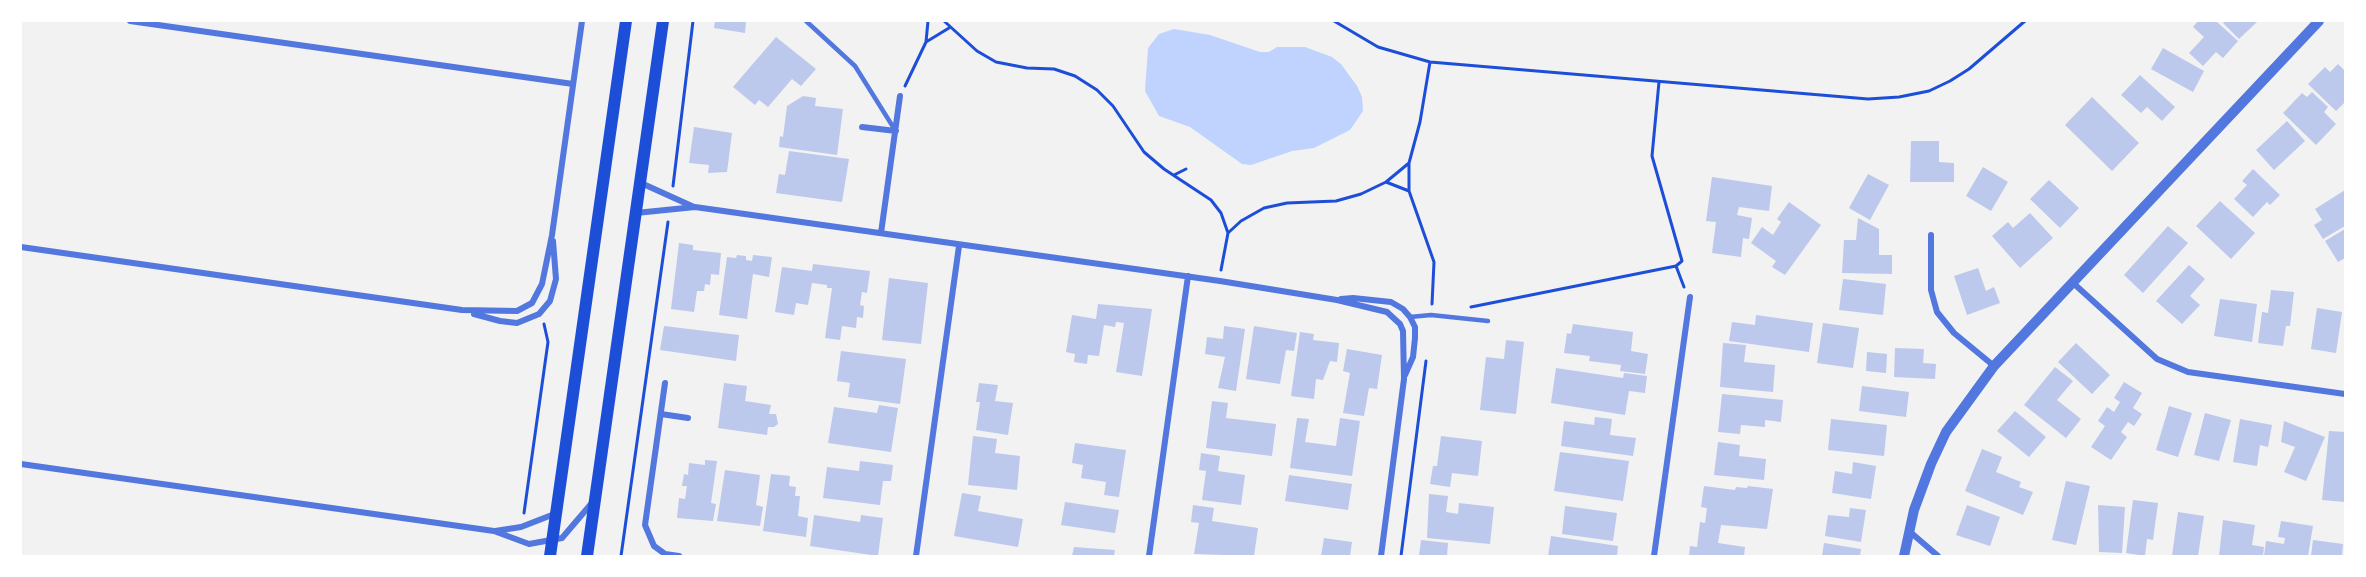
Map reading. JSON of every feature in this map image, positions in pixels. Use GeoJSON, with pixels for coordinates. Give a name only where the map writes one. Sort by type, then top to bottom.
{"type":"FeatureCollection","features":[{"type":"Feature","properties":{"kind":"main road"},"geometry":{"type":"LineString","coordinates":[[550,556],[626,21]]}},
{"type":"Feature","properties":{"kind":"main road"},"geometry":{"type":"LineString","coordinates":[[587,556],[663,21]]}},
{"type":"Feature","properties":{"kind":"street"},"geometry":{"type":"LineString","coordinates":[[130,21],[573,84]]}},
{"type":"Feature","properties":{"kind":"street"},"geometry":{"type":"LineString","coordinates":[[21,247],[462,310],[505,313],[517,311],[532,303],[540,291],[552,235],[582,21]]}},
{"type":"Feature","properties":{"kind":"street"},"geometry":{"type":"LineString","coordinates":[[1904,556],[1921,489],[1946,432],[1994,366],[2319,21]]}},
{"type":"Feature","properties":{"kind":"street"},"geometry":{"type":"LineString","coordinates":[[881,233],[900,96]]}},
{"type":"Feature","properties":{"kind":"street"},"geometry":{"type":"LineString","coordinates":[[862,127],[896,131]]}},
{"type":"Feature","properties":{"kind":"street"},"geometry":{"type":"LineString","coordinates":[[640,182],[695,207]]}},
{"type":"Feature","properties":{"kind":"street"},"geometry":{"type":"LineString","coordinates":[[636,213],[695,207],[959,246],[1188,276],[1337,300],[1387,312],[1400,324],[1404,344],[1404,378],[1381,556]]}},
{"type":"Feature","properties":{"kind":"street"},"geometry":{"type":"LineString","coordinates":[[462,310],[508,323],[517,323],[538,314],[550,301],[556,279],[552,235]]}},
{"type":"Feature","properties":{"kind":"street"},"geometry":{"type":"LineString","coordinates":[[1931,235],[1931,290],[1937,312],[1954,333],[1994,366]]}},
{"type":"Feature","properties":{"kind":"street"},"geometry":{"type":"LineString","coordinates":[[916,556],[959,246]]}},
{"type":"Feature","properties":{"kind":"street"},"geometry":{"type":"LineString","coordinates":[[1149,556],[1188,276]]}},
{"type":"Feature","properties":{"kind":"street"},"geometry":{"type":"LineString","coordinates":[[2072,282],[2157,358],[2188,372],[2345,394]]}},
{"type":"Feature","properties":{"kind":"street"},"geometry":{"type":"LineString","coordinates":[[1654,556],[1690,297]]}},
{"type":"Feature","properties":{"kind":"street"},"geometry":{"type":"LineString","coordinates":[[1337,300],[1353,298],[1391,302],[1403,309],[1410,317],[1415,327],[1414,348],[1404,378]]}},
{"type":"Feature","properties":{"kind":"street"},"geometry":{"type":"LineString","coordinates":[[1400,324],[1410,317]]}},
{"type":"Feature","properties":{"kind":"street"},"geometry":{"type":"LineString","coordinates":[[665,383],[645,525],[654,546],[665,554],[679,556]]}},
{"type":"Feature","properties":{"kind":"street"},"geometry":{"type":"LineString","coordinates":[[661,414],[688,418]]}},
{"type":"Feature","properties":{"kind":"street"},"geometry":{"type":"LineString","coordinates":[[21,464],[495,531],[529,544],[553,541],[568,533],[595,499]]}},
{"type":"Feature","properties":{"kind":"street"},"geometry":{"type":"LineString","coordinates":[[495,531],[521,527],[556,513]]}},
{"type":"Feature","properties":{"kind":"street"},"geometry":{"type":"LineString","coordinates":[[1909,530],[1938,556]]}},
{"type":"Feature","properties":{"kind":"lane"},"geometry":{"type":"LineString","coordinates":[[806,21],[855,66],[896,131]]}},
{"type":"Feature","properties":{"kind":"lane"},"geometry":{"type":"LineString","coordinates":[[1410,317],[1431,315],[1488,321]]}},
{"type":"Feature","properties":{"kind":"path"},"geometry":{"type":"LineString","coordinates":[[672,197],[693,21]]}},
{"type":"Feature","properties":{"kind":"path"},"geometry":{"type":"LineString","coordinates":[[900,96],[926,42],[928,21]]}},
{"type":"Feature","properties":{"kind":"path"},"geometry":{"type":"LineString","coordinates":[[944,21],[949,28],[977,51],[996,62],[1027,68],[1054,69],[1075,76],[1090,85],[1113,106],[1144,152],[1211,200],[1221,213],[1228,233],[1220,281]]}},
{"type":"Feature","properties":{"kind":"path"},"geometry":{"type":"LineString","coordinates":[[1334,21],[1378,48],[1430,62],[1868,99],[1899,97],[1929,91],[1969,69],[2025,21]]}},
{"type":"Feature","properties":{"kind":"path"},"geometry":{"type":"LineString","coordinates":[[926,42],[949,28]]}},
{"type":"Feature","properties":{"kind":"path"},"geometry":{"type":"LineString","coordinates":[[1466,308],[1676,266],[1682,261],[1652,156],[1659,82]]}},
{"type":"Feature","properties":{"kind":"path"},"geometry":{"type":"LineString","coordinates":[[1228,233],[1240,221],[1264,208],[1287,202],[1336,201],[1361,194],[1386,182],[1409,163]]}},
{"type":"Feature","properties":{"kind":"path"},"geometry":{"type":"LineString","coordinates":[[1174,175],[1186,170]]}},
{"type":"Feature","properties":{"kind":"path"},"geometry":{"type":"LineString","coordinates":[[1386,182],[1409,191]]}},
{"type":"Feature","properties":{"kind":"path"},"geometry":{"type":"LineString","coordinates":[[621,556],[670,210]]}},
{"type":"Feature","properties":{"kind":"path"},"geometry":{"type":"LineString","coordinates":[[1676,266],[1690,297]]}},
{"type":"Feature","properties":{"kind":"path"},"geometry":{"type":"LineString","coordinates":[[521,527],[548,342],[548,333],[538,314]]}},
{"type":"Feature","properties":{"kind":"water"},"geometry":{"type":"Polygon","coordinates":[[[1174,29],[1210,35],[1260,52],[1269,52],[1277,47],[1305,47],[1332,57],[1341,64],[1357,86],[1362,97],[1363,111],[1350,130],[1314,148],[1292,151],[1251,165],[1242,164],[1190,127],[1159,116],[1145,91],[1148,48],[1159,34],[1174,29]]]}},
{"type":"Feature","properties":{"kind":"building"},"geometry":{"type":"Polygon","coordinates":[[[715,21],[746,21],[745,33],[714,28],[715,21]]]}},
{"type":"Feature","properties":{"kind":"building"},"geometry":{"type":"Polygon","coordinates":[[[2198,21],[2216,21],[2238,41],[2223,58],[2216,52],[2203,66],[2189,53],[2204,37],[2193,27],[2198,21]]]}},
{"type":"Feature","properties":{"kind":"building"},"geometry":{"type":"Polygon","coordinates":[[[2225,21],[2258,21],[2239,39],[2223,23],[2225,21]]]}},
{"type":"Feature","properties":{"kind":"building"},"geometry":{"type":"Polygon","coordinates":[[[776,37],[816,69],[801,86],[792,79],[768,107],[759,100],[755,105],[733,87],[776,37]]]}},
{"type":"Feature","properties":{"kind":"building"},"geometry":{"type":"Polygon","coordinates":[[[2163,48],[2204,71],[2193,92],[2151,69],[2163,48]]]}},
{"type":"Feature","properties":{"kind":"building"},"geometry":{"type":"Polygon","coordinates":[[[2338,64],[2345,71],[2345,102],[2336,111],[2308,84],[2325,67],[2330,72],[2338,64]]]}},
{"type":"Feature","properties":{"kind":"building"},"geometry":{"type":"Polygon","coordinates":[[[2140,75],[2175,107],[2162,121],[2147,107],[2141,113],[2121,95],[2140,75]]]}},
{"type":"Feature","properties":{"kind":"building"},"geometry":{"type":"Polygon","coordinates":[[[2312,92],[2328,107],[2324,112],[2336,124],[2316,145],[2283,113],[2302,93],[2307,97],[2312,92]]]}},
{"type":"Feature","properties":{"kind":"building"},"geometry":{"type":"Polygon","coordinates":[[[803,96],[816,98],[815,106],[843,109],[837,155],[779,147],[780,136],[783,137],[787,106],[803,96]]]}},
{"type":"Feature","properties":{"kind":"building"},"geometry":{"type":"Polygon","coordinates":[[[2092,97],[2139,143],[2112,171],[2065,125],[2092,97]]]}},
{"type":"Feature","properties":{"kind":"building"},"geometry":{"type":"Polygon","coordinates":[[[2287,121],[2305,141],[2274,170],[2256,150],[2287,121]]]}},
{"type":"Feature","properties":{"kind":"building"},"geometry":{"type":"Polygon","coordinates":[[[694,127],[732,133],[727,172],[708,173],[709,165],[689,163],[694,127]]]}},
{"type":"Feature","properties":{"kind":"building"},"geometry":{"type":"Polygon","coordinates":[[[1911,141],[1939,141],[1939,162],[1954,163],[1954,182],[1910,182],[1911,141]]]}},
{"type":"Feature","properties":{"kind":"building"},"geometry":{"type":"Polygon","coordinates":[[[789,151],[849,159],[842,202],[776,193],[779,174],[785,175],[789,151]]]}},
{"type":"Feature","properties":{"kind":"building"},"geometry":{"type":"Polygon","coordinates":[[[1983,167],[2008,182],[1991,211],[1966,196],[1983,167]]]}},
{"type":"Feature","properties":{"kind":"building"},"geometry":{"type":"Polygon","coordinates":[[[2253,169],[2280,195],[2270,205],[2267,202],[2253,217],[2234,199],[2247,185],[2242,181],[2253,169]]]}},
{"type":"Feature","properties":{"kind":"building"},"geometry":{"type":"Polygon","coordinates":[[[1868,174],[1889,185],[1870,220],[1849,208],[1868,174]]]}},
{"type":"Feature","properties":{"kind":"building"},"geometry":{"type":"Polygon","coordinates":[[[1712,177],[1772,186],[1769,211],[1739,207],[1737,215],[1752,218],[1749,239],[1743,238],[1741,257],[1712,253],[1716,222],[1706,221],[1712,177]]]}},
{"type":"Feature","properties":{"kind":"building"},"geometry":{"type":"Polygon","coordinates":[[[2049,180],[2079,208],[2060,228],[2030,199],[2049,180]]]}},
{"type":"Feature","properties":{"kind":"building"},"geometry":{"type":"Polygon","coordinates":[[[2345,190],[2345,226],[2323,239],[2314,225],[2322,220],[2315,209],[2345,190]]]}},
{"type":"Feature","properties":{"kind":"building"},"geometry":{"type":"Polygon","coordinates":[[[2220,201],[2255,233],[2231,259],[2196,226],[2220,201]]]}},
{"type":"Feature","properties":{"kind":"building"},"geometry":{"type":"Polygon","coordinates":[[[1789,202],[1821,225],[1785,275],[1772,267],[1776,261],[1751,243],[1762,227],[1773,235],[1781,222],[1777,219],[1789,202]]]}},
{"type":"Feature","properties":{"kind":"building"},"geometry":{"type":"Polygon","coordinates":[[[2030,213],[2053,238],[2020,268],[1992,236],[2008,222],[2013,228],[2030,213]]]}},
{"type":"Feature","properties":{"kind":"building"},"geometry":{"type":"Polygon","coordinates":[[[1858,218],[1879,229],[1879,255],[1892,255],[1892,274],[1842,273],[1844,240],[1856,240],[1858,218]]]}},
{"type":"Feature","properties":{"kind":"building"},"geometry":{"type":"Polygon","coordinates":[[[2168,226],[2188,243],[2143,293],[2124,275],[2168,226]]]}},
{"type":"Feature","properties":{"kind":"building"},"geometry":{"type":"Polygon","coordinates":[[[2345,229],[2345,258],[2338,262],[2325,241],[2345,229]]]}},
{"type":"Feature","properties":{"kind":"building"},"geometry":{"type":"Polygon","coordinates":[[[679,243],[693,245],[693,250],[721,253],[719,275],[711,274],[710,285],[705,284],[704,291],[697,291],[694,312],[671,309],[679,243]]]}},
{"type":"Feature","properties":{"kind":"building"},"geometry":{"type":"Polygon","coordinates":[[[737,255],[746,256],[746,260],[752,261],[753,255],[772,257],[769,277],[753,274],[747,319],[719,315],[727,257],[736,258],[737,255]]]}},
{"type":"Feature","properties":{"kind":"building"},"geometry":{"type":"Polygon","coordinates":[[[813,264],[870,271],[867,293],[862,292],[860,305],[864,306],[863,318],[857,317],[856,328],[842,326],[840,340],[825,338],[832,288],[827,288],[827,285],[812,283],[808,305],[796,303],[794,315],[775,312],[782,267],[812,271],[813,264]]]}},
{"type":"Feature","properties":{"kind":"building"},"geometry":{"type":"Polygon","coordinates":[[[2189,265],[2205,279],[2190,296],[2200,305],[2182,324],[2156,301],[2189,265]]]}},
{"type":"Feature","properties":{"kind":"building"},"geometry":{"type":"Polygon","coordinates":[[[1978,268],[1986,291],[1994,287],[2000,303],[1967,315],[1954,276],[1978,268]]]}},
{"type":"Feature","properties":{"kind":"building"},"geometry":{"type":"Polygon","coordinates":[[[889,278],[928,283],[921,344],[882,340],[889,278]]]}},
{"type":"Feature","properties":{"kind":"building"},"geometry":{"type":"Polygon","coordinates":[[[1843,279],[1886,284],[1883,315],[1839,310],[1843,279]]]}},
{"type":"Feature","properties":{"kind":"building"},"geometry":{"type":"Polygon","coordinates":[[[2271,290],[2294,292],[2290,326],[2286,326],[2283,346],[2258,343],[2262,312],[2268,313],[2271,290]]]}},
{"type":"Feature","properties":{"kind":"building"},"geometry":{"type":"Polygon","coordinates":[[[2220,299],[2257,304],[2252,342],[2214,336],[2220,299]]]}},
{"type":"Feature","properties":{"kind":"building"},"geometry":{"type":"Polygon","coordinates":[[[1098,304],[1152,309],[1142,376],[1116,372],[1124,323],[1116,322],[1115,327],[1104,325],[1099,356],[1088,355],[1087,364],[1074,362],[1075,354],[1066,352],[1072,315],[1096,319],[1098,304]]]}},
{"type":"Feature","properties":{"kind":"building"},"geometry":{"type":"Polygon","coordinates":[[[2317,308],[2342,312],[2336,353],[2311,349],[2317,308]]]}},
{"type":"Feature","properties":{"kind":"building"},"geometry":{"type":"Polygon","coordinates":[[[1756,315],[1813,323],[1809,352],[1729,341],[1732,322],[1755,325],[1756,315]]]}},
{"type":"Feature","properties":{"kind":"building"},"geometry":{"type":"Polygon","coordinates":[[[1823,323],[1859,328],[1853,368],[1817,363],[1823,323]]]}},
{"type":"Feature","properties":{"kind":"building"},"geometry":{"type":"Polygon","coordinates":[[[1573,324],[1633,332],[1631,351],[1648,354],[1645,374],[1620,371],[1621,365],[1589,361],[1590,356],[1564,353],[1567,333],[1571,334],[1573,324]]]}},
{"type":"Feature","properties":{"kind":"building"},"geometry":{"type":"Polygon","coordinates":[[[664,326],[739,335],[736,361],[660,350],[664,326]]]}},
{"type":"Feature","properties":{"kind":"building"},"geometry":{"type":"Polygon","coordinates":[[[1224,326],[1245,329],[1236,391],[1218,388],[1225,357],[1205,354],[1207,337],[1223,339],[1224,326]]]}},
{"type":"Feature","properties":{"kind":"building"},"geometry":{"type":"Polygon","coordinates":[[[1254,326],[1297,333],[1294,351],[1286,350],[1280,384],[1246,379],[1254,326]]]}},
{"type":"Feature","properties":{"kind":"building"},"geometry":{"type":"Polygon","coordinates":[[[1300,332],[1314,334],[1313,340],[1339,343],[1337,362],[1330,361],[1323,380],[1316,379],[1314,399],[1291,396],[1300,332]]]}},
{"type":"Feature","properties":{"kind":"building"},"geometry":{"type":"Polygon","coordinates":[[[1506,340],[1524,342],[1516,414],[1480,410],[1486,357],[1504,359],[1506,340]]]}},
{"type":"Feature","properties":{"kind":"building"},"geometry":{"type":"Polygon","coordinates":[[[1723,343],[1746,345],[1744,362],[1775,365],[1773,392],[1720,387],[1723,343]]]}},
{"type":"Feature","properties":{"kind":"building"},"geometry":{"type":"Polygon","coordinates":[[[2076,343],[2110,375],[2092,394],[2058,362],[2076,343]]]}},
{"type":"Feature","properties":{"kind":"building"},"geometry":{"type":"Polygon","coordinates":[[[1895,348],[1924,349],[1923,363],[1936,364],[1935,379],[1894,377],[1895,348]]]}},
{"type":"Feature","properties":{"kind":"building"},"geometry":{"type":"Polygon","coordinates":[[[1347,349],[1382,355],[1377,389],[1369,388],[1364,416],[1343,413],[1350,373],[1343,371],[1347,349]]]}},
{"type":"Feature","properties":{"kind":"building"},"geometry":{"type":"Polygon","coordinates":[[[841,351],[906,359],[900,404],[848,397],[850,383],[837,381],[841,351]]]}},
{"type":"Feature","properties":{"kind":"building"},"geometry":{"type":"Polygon","coordinates":[[[1867,352],[1887,354],[1886,373],[1866,371],[1867,352]]]}},
{"type":"Feature","properties":{"kind":"building"},"geometry":{"type":"Polygon","coordinates":[[[2055,367],[2073,381],[2057,400],[2081,419],[2066,438],[2024,405],[2055,367]]]}},
{"type":"Feature","properties":{"kind":"building"},"geometry":{"type":"Polygon","coordinates":[[[1556,368],[1623,378],[1624,373],[1647,376],[1645,393],[1629,391],[1625,415],[1551,403],[1556,368]]]}},
{"type":"Feature","properties":{"kind":"building"},"geometry":{"type":"Polygon","coordinates":[[[2124,382],[2142,393],[2133,408],[2142,414],[2134,426],[2128,422],[2121,432],[2127,437],[2111,460],[2091,447],[2105,426],[2098,421],[2107,407],[2114,412],[2120,402],[2114,398],[2124,382]]]}},
{"type":"Feature","properties":{"kind":"building"},"geometry":{"type":"Polygon","coordinates":[[[724,383],[747,386],[745,401],[771,405],[769,414],[776,414],[778,424],[768,427],[767,435],[718,428],[724,383]]]}},
{"type":"Feature","properties":{"kind":"building"},"geometry":{"type":"Polygon","coordinates":[[[979,383],[998,385],[995,401],[1013,403],[1008,435],[976,430],[980,402],[976,402],[979,383]]]}},
{"type":"Feature","properties":{"kind":"building"},"geometry":{"type":"Polygon","coordinates":[[[1862,386],[1909,392],[1906,417],[1859,411],[1862,386]]]}},
{"type":"Feature","properties":{"kind":"building"},"geometry":{"type":"Polygon","coordinates":[[[1722,394],[1783,400],[1781,422],[1765,420],[1765,427],[1741,425],[1740,434],[1718,432],[1722,394]]]}},
{"type":"Feature","properties":{"kind":"building"},"geometry":{"type":"Polygon","coordinates":[[[1212,401],[1228,403],[1226,418],[1276,424],[1272,456],[1206,448],[1212,401]]]}},
{"type":"Feature","properties":{"kind":"building"},"geometry":{"type":"Polygon","coordinates":[[[879,405],[898,408],[891,452],[828,443],[834,407],[877,413],[879,405]]]}},
{"type":"Feature","properties":{"kind":"building"},"geometry":{"type":"Polygon","coordinates":[[[2169,406],[2192,413],[2178,457],[2156,450],[2169,406]]]}},
{"type":"Feature","properties":{"kind":"building"},"geometry":{"type":"Polygon","coordinates":[[[2015,411],[2046,437],[2029,457],[1997,431],[2015,411]]]}},
{"type":"Feature","properties":{"kind":"building"},"geometry":{"type":"Polygon","coordinates":[[[2205,413],[2231,420],[2219,461],[2194,455],[2205,413]]]}},
{"type":"Feature","properties":{"kind":"building"},"geometry":{"type":"Polygon","coordinates":[[[1595,417],[1612,419],[1610,435],[1636,438],[1633,456],[1561,446],[1564,421],[1594,425],[1595,417]]]}},
{"type":"Feature","properties":{"kind":"building"},"geometry":{"type":"Polygon","coordinates":[[[1297,418],[1309,419],[1305,442],[1336,446],[1340,418],[1360,421],[1352,476],[1290,468],[1297,418]]]}},
{"type":"Feature","properties":{"kind":"building"},"geometry":{"type":"Polygon","coordinates":[[[1831,419],[1887,425],[1884,456],[1828,450],[1831,419]]]}},
{"type":"Feature","properties":{"kind":"building"},"geometry":{"type":"Polygon","coordinates":[[[2240,419],[2272,425],[2268,447],[2260,445],[2257,466],[2233,462],[2240,419]]]}},
{"type":"Feature","properties":{"kind":"building"},"geometry":{"type":"Polygon","coordinates":[[[2284,421],[2325,437],[2306,481],[2284,472],[2295,447],[2281,442],[2284,421]]]}},
{"type":"Feature","properties":{"kind":"building"},"geometry":{"type":"Polygon","coordinates":[[[2329,431],[2345,432],[2345,502],[2322,500],[2329,431]]]}},
{"type":"Feature","properties":{"kind":"building"},"geometry":{"type":"Polygon","coordinates":[[[973,436],[997,439],[995,453],[1020,456],[1017,490],[968,485],[973,436]]]}},
{"type":"Feature","properties":{"kind":"building"},"geometry":{"type":"Polygon","coordinates":[[[1441,436],[1482,441],[1478,476],[1452,473],[1450,487],[1430,484],[1433,466],[1437,466],[1441,436]]]}},
{"type":"Feature","properties":{"kind":"building"},"geometry":{"type":"Polygon","coordinates":[[[1718,442],[1740,445],[1739,456],[1766,459],[1764,480],[1714,475],[1718,442]]]}},
{"type":"Feature","properties":{"kind":"building"},"geometry":{"type":"Polygon","coordinates":[[[1075,443],[1126,450],[1119,497],[1104,495],[1106,482],[1081,478],[1083,465],[1072,463],[1075,443]]]}},
{"type":"Feature","properties":{"kind":"building"},"geometry":{"type":"Polygon","coordinates":[[[1982,449],[2002,457],[1996,472],[2021,482],[2019,487],[2033,492],[2023,515],[1965,491],[1982,449]]]}},
{"type":"Feature","properties":{"kind":"building"},"geometry":{"type":"Polygon","coordinates":[[[1560,452],[1629,461],[1623,501],[1554,491],[1560,452]]]}},
{"type":"Feature","properties":{"kind":"building"},"geometry":{"type":"Polygon","coordinates":[[[1201,453],[1220,456],[1218,471],[1245,475],[1241,505],[1202,500],[1206,471],[1199,470],[1201,453]]]}},
{"type":"Feature","properties":{"kind":"building"},"geometry":{"type":"Polygon","coordinates":[[[705,460],[717,461],[711,503],[716,504],[713,521],[677,518],[679,498],[685,499],[687,486],[682,486],[684,474],[688,475],[689,463],[705,465],[705,460]]]}},
{"type":"Feature","properties":{"kind":"building"},"geometry":{"type":"Polygon","coordinates":[[[860,461],[893,465],[891,481],[883,481],[880,505],[823,498],[827,467],[859,471],[860,461]]]}},
{"type":"Feature","properties":{"kind":"building"},"geometry":{"type":"Polygon","coordinates":[[[1853,462],[1876,466],[1871,499],[1832,493],[1835,471],[1852,474],[1853,462]]]}},
{"type":"Feature","properties":{"kind":"building"},"geometry":{"type":"Polygon","coordinates":[[[725,470],[760,475],[756,505],[763,507],[760,526],[717,521],[725,470]]]}},
{"type":"Feature","properties":{"kind":"building"},"geometry":{"type":"Polygon","coordinates":[[[771,474],[790,476],[789,486],[796,487],[795,496],[800,496],[798,516],[808,518],[806,537],[763,531],[771,474]]]}},
{"type":"Feature","properties":{"kind":"building"},"geometry":{"type":"Polygon","coordinates":[[[1289,475],[1352,484],[1348,510],[1285,501],[1289,475]]]}},
{"type":"Feature","properties":{"kind":"building"},"geometry":{"type":"Polygon","coordinates":[[[2066,481],[2090,486],[2076,545],[2052,540],[2066,481]]]}},
{"type":"Feature","properties":{"kind":"building"},"geometry":{"type":"Polygon","coordinates":[[[1704,486],[1735,490],[1736,487],[1747,488],[1748,486],[1773,489],[1767,529],[1721,525],[1718,543],[1745,547],[1744,556],[1689,556],[1690,546],[1697,547],[1700,522],[1705,523],[1707,508],[1701,507],[1704,486]]]}},
{"type":"Feature","properties":{"kind":"building"},"geometry":{"type":"Polygon","coordinates":[[[962,493],[981,496],[978,511],[1023,519],[1018,547],[954,536],[962,493]]]}},
{"type":"Feature","properties":{"kind":"building"},"geometry":{"type":"Polygon","coordinates":[[[1429,494],[1448,496],[1446,512],[1458,514],[1459,503],[1494,507],[1490,544],[1427,538],[1429,494]]]}},
{"type":"Feature","properties":{"kind":"building"},"geometry":{"type":"Polygon","coordinates":[[[2133,500],[2158,503],[2153,540],[2147,539],[2145,556],[2126,553],[2133,500]]]}},
{"type":"Feature","properties":{"kind":"building"},"geometry":{"type":"Polygon","coordinates":[[[1065,502],[1119,510],[1115,533],[1061,525],[1065,502]]]}},
{"type":"Feature","properties":{"kind":"building"},"geometry":{"type":"Polygon","coordinates":[[[1193,505],[1214,508],[1212,521],[1258,528],[1254,556],[1194,554],[1199,523],[1191,522],[1193,505]]]}},
{"type":"Feature","properties":{"kind":"building"},"geometry":{"type":"Polygon","coordinates":[[[1967,505],[2000,517],[1990,546],[1956,535],[1967,505]]]}},
{"type":"Feature","properties":{"kind":"building"},"geometry":{"type":"Polygon","coordinates":[[[2098,505],[2125,507],[2122,553],[2099,552],[2098,505]]]}},
{"type":"Feature","properties":{"kind":"building"},"geometry":{"type":"Polygon","coordinates":[[[1565,506],[1617,513],[1613,541],[1562,534],[1565,506]]]}},
{"type":"Feature","properties":{"kind":"building"},"geometry":{"type":"Polygon","coordinates":[[[1850,508],[1866,510],[1861,542],[1825,536],[1828,515],[1849,517],[1850,508]]]}},
{"type":"Feature","properties":{"kind":"building"},"geometry":{"type":"Polygon","coordinates":[[[2178,512],[2204,516],[2198,556],[2172,556],[2178,512]]]}},
{"type":"Feature","properties":{"kind":"building"},"geometry":{"type":"Polygon","coordinates":[[[814,515],[860,522],[861,515],[883,518],[878,556],[810,546],[814,515]]]}},
{"type":"Feature","properties":{"kind":"building"},"geometry":{"type":"Polygon","coordinates":[[[2223,520],[2255,525],[2252,545],[2264,547],[2263,556],[2219,556],[2223,520]]]}},
{"type":"Feature","properties":{"kind":"building"},"geometry":{"type":"Polygon","coordinates":[[[2281,521],[2313,526],[2308,556],[2264,556],[2266,541],[2284,544],[2285,538],[2278,537],[2281,521]]]}},
{"type":"Feature","properties":{"kind":"building"},"geometry":{"type":"Polygon","coordinates":[[[1551,536],[1618,546],[1617,556],[1548,556],[1551,536]]]}},
{"type":"Feature","properties":{"kind":"building"},"geometry":{"type":"Polygon","coordinates":[[[1324,538],[1352,542],[1350,556],[1321,556],[1324,538]]]}},
{"type":"Feature","properties":{"kind":"building"},"geometry":{"type":"Polygon","coordinates":[[[1421,540],[1448,543],[1447,556],[1419,556],[1421,540]]]}},
{"type":"Feature","properties":{"kind":"building"},"geometry":{"type":"Polygon","coordinates":[[[2313,540],[2343,544],[2342,556],[2311,556],[2313,540]]]}},
{"type":"Feature","properties":{"kind":"building"},"geometry":{"type":"Polygon","coordinates":[[[1824,543],[1861,549],[1860,556],[1822,556],[1824,543]]]}},
{"type":"Feature","properties":{"kind":"building"},"geometry":{"type":"Polygon","coordinates":[[[1074,547],[1115,550],[1114,556],[1072,556],[1074,547]]]}}]}
